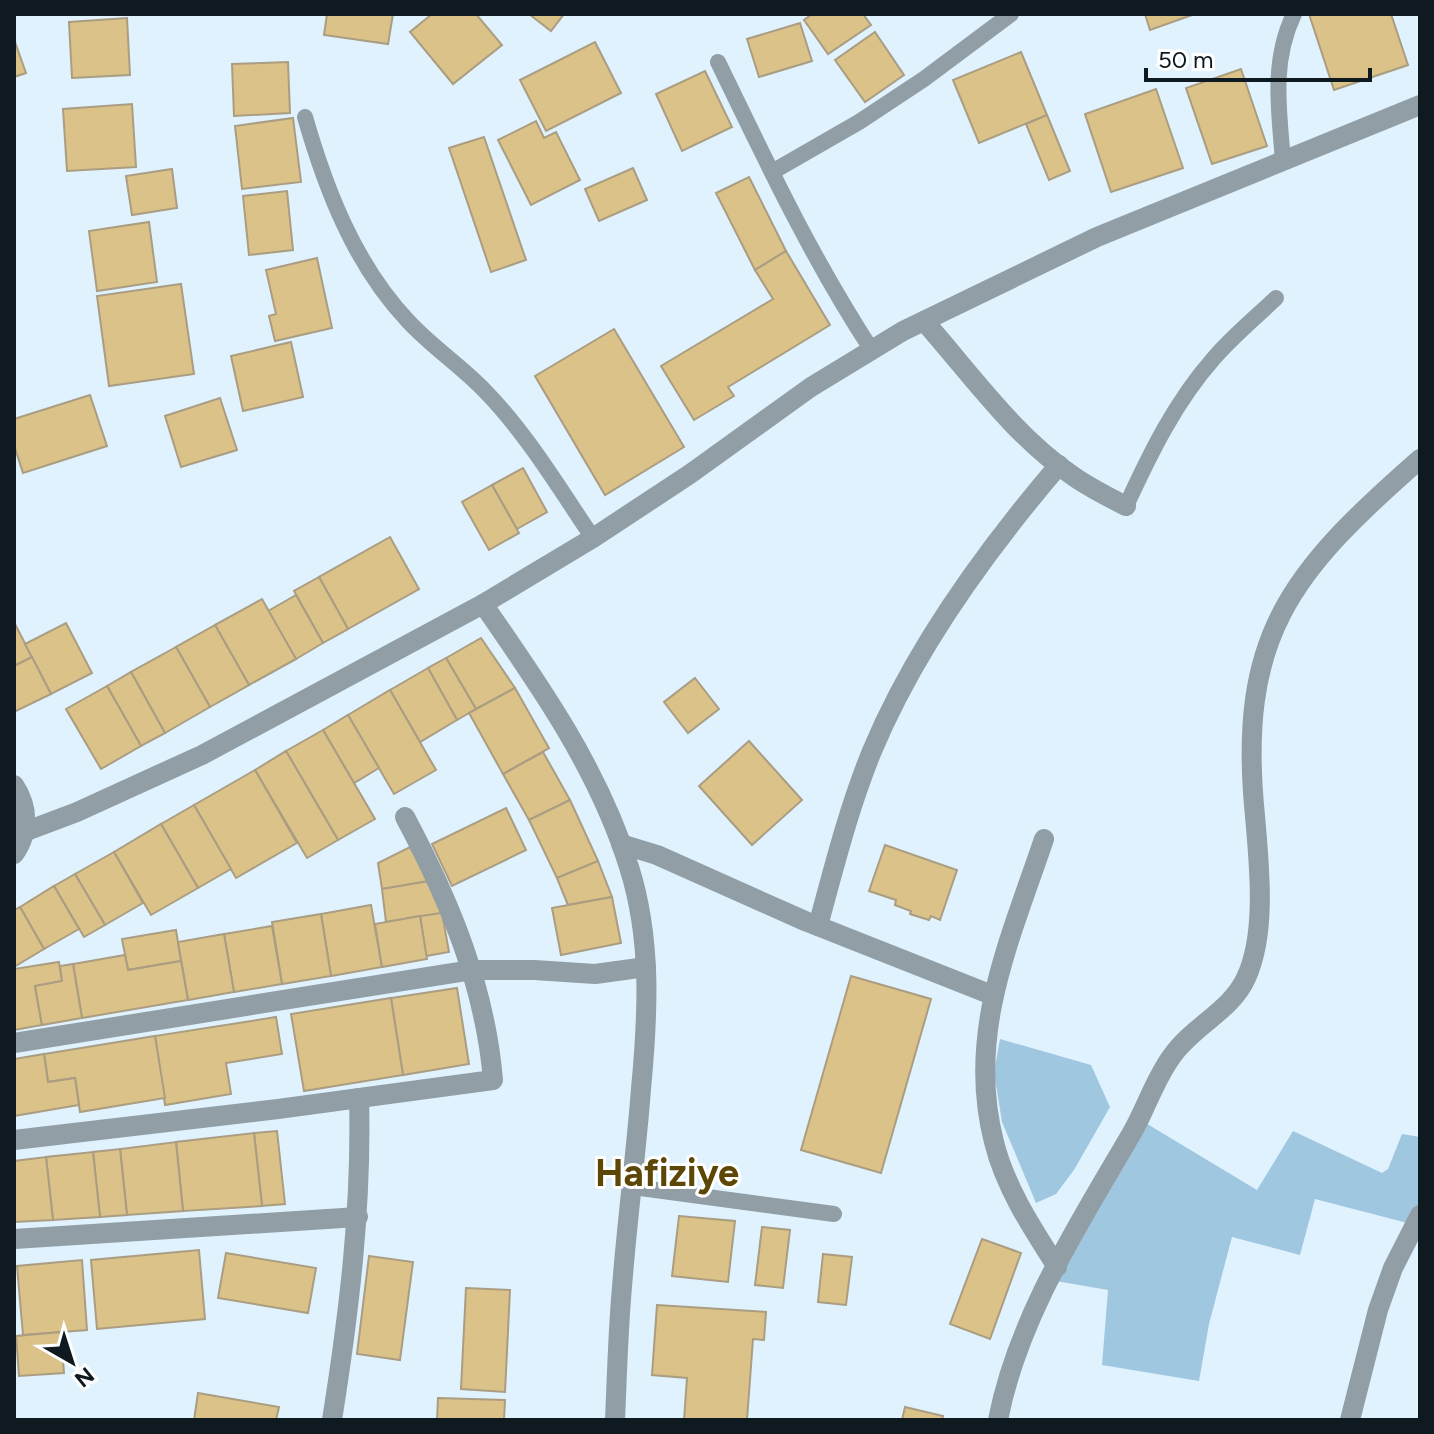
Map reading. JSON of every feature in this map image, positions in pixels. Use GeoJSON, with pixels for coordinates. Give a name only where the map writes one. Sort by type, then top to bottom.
{"type":"FeatureCollection","features":[{"type":"Feature","properties":{"kind":"street"},"geometry":{"type":"LineString","coordinates":[[24,832],[77,812],[202,755],[483,604],[593,538],[690,474],[811,387],[871,349],[924,321],[1097,237],[1420,105]]}},
{"type":"Feature","properties":{"kind":"street"},"geometry":{"type":"LineString","coordinates":[[924,321],[1018,428],[1059,465],[1092,489],[1126,506]]}},
{"type":"Feature","properties":{"kind":"street"},"geometry":{"type":"LineString","coordinates":[[998,1420],[1019,1349],[1057,1267],[1166,1064],[1184,1041],[1229,1002],[1247,977],[1261,899],[1251,730],[1260,664],[1267,640],[1293,591],[1320,556],[1376,497],[1420,459]]}},
{"type":"Feature","properties":{"kind":"street"},"geometry":{"type":"LineString","coordinates":[[818,926],[848,817],[889,715],[926,650],[991,550],[1059,465]]}},
{"type":"Feature","properties":{"kind":"street"},"geometry":{"type":"LineString","coordinates":[[483,604],[580,753],[621,844],[637,900],[646,967],[646,1024],[621,1289],[615,1420]]}},
{"type":"Feature","properties":{"kind":"street"},"geometry":{"type":"LineString","coordinates":[[14,785],[24,803],[24,832],[14,854]]}},
{"type":"Feature","properties":{"kind":"street"},"geometry":{"type":"LineString","coordinates":[[14,1140],[493,1080],[484,1009],[472,970],[435,874],[405,817]]}},
{"type":"Feature","properties":{"kind":"street"},"geometry":{"type":"LineString","coordinates":[[1044,839],[992,995],[984,1051],[984,1097],[994,1144],[1009,1185],[1057,1267]]}},
{"type":"Feature","properties":{"kind":"street"},"geometry":{"type":"LineString","coordinates":[[621,844],[657,855],[818,926],[992,995]]}},
{"type":"Feature","properties":{"kind":"street"},"geometry":{"type":"LineString","coordinates":[[14,1043],[472,970],[595,974],[646,967]]}},
{"type":"Feature","properties":{"kind":"street"},"geometry":{"type":"LineString","coordinates":[[332,1420],[343,1355],[358,1217],[361,1164],[359,1098]]}},
{"type":"Feature","properties":{"kind":"street"},"geometry":{"type":"LineString","coordinates":[[1350,1420],[1378,1310],[1393,1268],[1420,1215]]}},
{"type":"Feature","properties":{"kind":"street"},"geometry":{"type":"LineString","coordinates":[[14,1239],[358,1217]]}},
{"type":"Feature","properties":{"kind":"lane"},"geometry":{"type":"LineString","coordinates":[[772,172],[859,122],[924,79],[1011,14]]}},
{"type":"Feature","properties":{"kind":"lane"},"geometry":{"type":"LineString","coordinates":[[1283,161],[1277,77],[1279,53],[1294,14]]}},
{"type":"Feature","properties":{"kind":"lane"},"geometry":{"type":"LineString","coordinates":[[718,62],[820,268],[871,349]]}},
{"type":"Feature","properties":{"kind":"lane"},"geometry":{"type":"LineString","coordinates":[[305,117],[320,168],[341,216],[361,257],[387,296],[431,344],[486,391],[537,455],[593,538]]}},
{"type":"Feature","properties":{"kind":"lane"},"geometry":{"type":"LineString","coordinates":[[1126,506],[1150,453],[1199,376],[1234,336],[1276,298]]}},
{"type":"Feature","properties":{"kind":"lane"},"geometry":{"type":"LineString","coordinates":[[633,1187],[834,1214]]}},
{"type":"Feature","properties":{"kind":"shaded area"},"geometry":{"type":"Polygon","coordinates":[[[1000,1039],[1091,1065],[1110,1107],[1074,1170],[1056,1194],[1036,1203],[1002,1122],[994,1072],[1000,1039]]]}},
{"type":"Feature","properties":{"kind":"shaded area"},"geometry":{"type":"Polygon","coordinates":[[[1139,1119],[1257,1190],[1293,1131],[1382,1173],[1388,1169],[1402,1134],[1420,1137],[1420,1215],[1415,1225],[1315,1199],[1300,1255],[1232,1237],[1209,1324],[1199,1381],[1102,1365],[1108,1290],[1050,1280],[1139,1119]]]}},
{"type":"Feature","properties":{"kind":"building"},"geometry":{"type":"Polygon","coordinates":[[[327,14],[393,14],[388,44],[324,35],[327,14]]]}},
{"type":"Feature","properties":{"kind":"building"},"geometry":{"type":"Polygon","coordinates":[[[432,14],[476,14],[502,45],[453,84],[410,32],[432,14]]]}},
{"type":"Feature","properties":{"kind":"building"},"geometry":{"type":"Polygon","coordinates":[[[529,14],[564,14],[551,31],[529,14]]]}},
{"type":"Feature","properties":{"kind":"building"},"geometry":{"type":"Polygon","coordinates":[[[812,14],[863,14],[871,25],[828,54],[804,20],[812,14]]]}},
{"type":"Feature","properties":{"kind":"building"},"geometry":{"type":"Polygon","coordinates":[[[1145,14],[1195,14],[1150,30],[1145,14]]]}},
{"type":"Feature","properties":{"kind":"building"},"geometry":{"type":"Polygon","coordinates":[[[1309,14],[1391,14],[1408,65],[1334,90],[1309,14]]]}},
{"type":"Feature","properties":{"kind":"building"},"geometry":{"type":"Polygon","coordinates":[[[127,18],[130,75],[72,78],[69,22],[127,18]]]}},
{"type":"Feature","properties":{"kind":"building"},"geometry":{"type":"Polygon","coordinates":[[[800,23],[812,61],[759,77],[747,39],[800,23]]]}},
{"type":"Feature","properties":{"kind":"building"},"geometry":{"type":"Polygon","coordinates":[[[875,32],[904,75],[865,102],[835,60],[875,32]]]}},
{"type":"Feature","properties":{"kind":"building"},"geometry":{"type":"Polygon","coordinates":[[[14,39],[26,73],[14,77],[14,39]]]}},
{"type":"Feature","properties":{"kind":"building"},"geometry":{"type":"Polygon","coordinates":[[[595,42],[621,93],[546,131],[520,80],[595,42]]]}},
{"type":"Feature","properties":{"kind":"building"},"geometry":{"type":"Polygon","coordinates":[[[1021,52],[1047,115],[979,143],[953,80],[1021,52]]]}},
{"type":"Feature","properties":{"kind":"building"},"geometry":{"type":"Polygon","coordinates":[[[288,62],[290,113],[234,116],[232,64],[288,62]]]}},
{"type":"Feature","properties":{"kind":"building"},"geometry":{"type":"Polygon","coordinates":[[[1241,69],[1267,146],[1212,164],[1186,88],[1241,69]]]}},
{"type":"Feature","properties":{"kind":"building"},"geometry":{"type":"Polygon","coordinates":[[[705,71],[732,127],[682,151],[656,94],[705,71]]]}},
{"type":"Feature","properties":{"kind":"building"},"geometry":{"type":"Polygon","coordinates":[[[1156,89],[1183,168],[1111,192],[1085,114],[1156,89]]]}},
{"type":"Feature","properties":{"kind":"building"},"geometry":{"type":"Polygon","coordinates":[[[132,104],[136,167],[67,171],[63,109],[132,104]]]}},
{"type":"Feature","properties":{"kind":"building"},"geometry":{"type":"Polygon","coordinates":[[[1047,115],[1070,171],[1049,180],[1026,124],[1047,115]]]}},
{"type":"Feature","properties":{"kind":"building"},"geometry":{"type":"Polygon","coordinates":[[[293,118],[301,182],[242,189],[235,126],[293,118]]]}},
{"type":"Feature","properties":{"kind":"building"},"geometry":{"type":"Polygon","coordinates":[[[536,121],[544,138],[556,132],[580,180],[531,205],[498,140],[536,121]]]}},
{"type":"Feature","properties":{"kind":"building"},"geometry":{"type":"Polygon","coordinates":[[[484,137],[526,260],[491,272],[449,148],[484,137]]]}},
{"type":"Feature","properties":{"kind":"building"},"geometry":{"type":"Polygon","coordinates":[[[633,168],[647,200],[599,221],[585,189],[633,168]]]}},
{"type":"Feature","properties":{"kind":"building"},"geometry":{"type":"Polygon","coordinates":[[[172,169],[177,208],[132,215],[126,176],[172,169]]]}},
{"type":"Feature","properties":{"kind":"building"},"geometry":{"type":"Polygon","coordinates":[[[749,177],[786,251],[755,270],[716,193],[749,177]]]}},
{"type":"Feature","properties":{"kind":"building"},"geometry":{"type":"Polygon","coordinates":[[[287,191],[293,250],[249,255],[243,196],[287,191]]]}},
{"type":"Feature","properties":{"kind":"building"},"geometry":{"type":"Polygon","coordinates":[[[149,222],[157,282],[97,291],[89,231],[149,222]]]}},
{"type":"Feature","properties":{"kind":"building"},"geometry":{"type":"Polygon","coordinates":[[[786,251],[830,325],[728,387],[734,396],[694,420],[661,366],[773,299],[755,270],[786,251]]]}},
{"type":"Feature","properties":{"kind":"building"},"geometry":{"type":"Polygon","coordinates":[[[317,258],[332,328],[275,341],[269,316],[276,314],[266,270],[317,258]]]}},
{"type":"Feature","properties":{"kind":"building"},"geometry":{"type":"Polygon","coordinates":[[[181,284],[194,374],[109,386],[97,296],[181,284]]]}},
{"type":"Feature","properties":{"kind":"building"},"geometry":{"type":"Polygon","coordinates":[[[614,329],[684,447],[605,495],[535,376],[614,329]]]}},
{"type":"Feature","properties":{"kind":"building"},"geometry":{"type":"Polygon","coordinates":[[[291,342],[303,397],[243,411],[231,356],[291,342]]]}},
{"type":"Feature","properties":{"kind":"building"},"geometry":{"type":"Polygon","coordinates":[[[90,395],[107,446],[23,473],[14,445],[14,419],[90,395]]]}},
{"type":"Feature","properties":{"kind":"building"},"geometry":{"type":"Polygon","coordinates":[[[220,398],[237,450],[181,467],[165,416],[220,398]]]}},
{"type":"Feature","properties":{"kind":"building"},"geometry":{"type":"Polygon","coordinates":[[[523,468],[547,512],[517,529],[492,485],[523,468]]]}},
{"type":"Feature","properties":{"kind":"building"},"geometry":{"type":"Polygon","coordinates":[[[492,485],[519,533],[489,550],[462,502],[492,485]]]}},
{"type":"Feature","properties":{"kind":"building"},"geometry":{"type":"Polygon","coordinates":[[[390,537],[419,589],[348,629],[319,577],[390,537]]]}},
{"type":"Feature","properties":{"kind":"building"},"geometry":{"type":"Polygon","coordinates":[[[319,577],[348,629],[323,643],[294,591],[319,577]]]}},
{"type":"Feature","properties":{"kind":"building"},"geometry":{"type":"Polygon","coordinates":[[[296,595],[323,643],[296,659],[268,611],[296,595]]]}},
{"type":"Feature","properties":{"kind":"building"},"geometry":{"type":"Polygon","coordinates":[[[262,599],[296,659],[249,685],[215,625],[262,599]]]}},
{"type":"Feature","properties":{"kind":"building"},"geometry":{"type":"Polygon","coordinates":[[[14,622],[32,657],[14,666],[14,622]]]}},
{"type":"Feature","properties":{"kind":"building"},"geometry":{"type":"Polygon","coordinates":[[[66,623],[92,673],[51,694],[25,644],[66,623]]]}},
{"type":"Feature","properties":{"kind":"building"},"geometry":{"type":"Polygon","coordinates":[[[215,625],[249,685],[210,707],[176,647],[215,625]]]}},
{"type":"Feature","properties":{"kind":"building"},"geometry":{"type":"Polygon","coordinates":[[[481,638],[515,688],[476,709],[446,658],[481,638]]]}},
{"type":"Feature","properties":{"kind":"building"},"geometry":{"type":"Polygon","coordinates":[[[176,647],[210,707],[165,733],[131,672],[176,647]]]}},
{"type":"Feature","properties":{"kind":"building"},"geometry":{"type":"Polygon","coordinates":[[[32,657],[51,694],[14,712],[14,666],[32,657]]]}},
{"type":"Feature","properties":{"kind":"building"},"geometry":{"type":"Polygon","coordinates":[[[446,658],[476,709],[457,720],[428,668],[446,658]]]}},
{"type":"Feature","properties":{"kind":"building"},"geometry":{"type":"Polygon","coordinates":[[[428,668],[457,720],[420,742],[390,690],[428,668]]]}},
{"type":"Feature","properties":{"kind":"building"},"geometry":{"type":"Polygon","coordinates":[[[131,672],[165,733],[141,746],[107,686],[131,672]]]}},
{"type":"Feature","properties":{"kind":"building"},"geometry":{"type":"Polygon","coordinates":[[[695,678],[719,709],[688,733],[664,702],[695,678]]]}},
{"type":"Feature","properties":{"kind":"building"},"geometry":{"type":"Polygon","coordinates":[[[107,686],[141,746],[101,769],[66,709],[107,686]]]}},
{"type":"Feature","properties":{"kind":"building"},"geometry":{"type":"Polygon","coordinates":[[[515,688],[549,748],[503,774],[469,713],[515,688]]]}},
{"type":"Feature","properties":{"kind":"building"},"geometry":{"type":"Polygon","coordinates":[[[390,690],[436,770],[394,794],[348,715],[390,690]]]}},
{"type":"Feature","properties":{"kind":"building"},"geometry":{"type":"Polygon","coordinates":[[[348,715],[379,768],[354,783],[323,730],[348,715]]]}},
{"type":"Feature","properties":{"kind":"building"},"geometry":{"type":"Polygon","coordinates":[[[323,730],[375,819],[338,840],[286,751],[323,730]]]}},
{"type":"Feature","properties":{"kind":"building"},"geometry":{"type":"Polygon","coordinates":[[[749,741],[802,800],[752,845],[699,786],[749,741]]]}},
{"type":"Feature","properties":{"kind":"building"},"geometry":{"type":"Polygon","coordinates":[[[286,751],[338,840],[307,858],[255,770],[286,751]]]}},
{"type":"Feature","properties":{"kind":"building"},"geometry":{"type":"Polygon","coordinates":[[[543,752],[570,800],[529,820],[503,774],[543,752]]]}},
{"type":"Feature","properties":{"kind":"building"},"geometry":{"type":"Polygon","coordinates":[[[255,770],[297,843],[236,878],[194,805],[255,770]]]}},
{"type":"Feature","properties":{"kind":"building"},"geometry":{"type":"Polygon","coordinates":[[[570,800],[598,861],[557,878],[529,820],[570,800]]]}},
{"type":"Feature","properties":{"kind":"building"},"geometry":{"type":"Polygon","coordinates":[[[194,805],[231,869],[198,888],[161,824],[194,805]]]}},
{"type":"Feature","properties":{"kind":"building"},"geometry":{"type":"Polygon","coordinates":[[[506,808],[526,850],[452,886],[432,844],[506,808]]]}},
{"type":"Feature","properties":{"kind":"building"},"geometry":{"type":"Polygon","coordinates":[[[161,824],[198,888],[151,915],[114,852],[161,824]]]}},
{"type":"Feature","properties":{"kind":"building"},"geometry":{"type":"Polygon","coordinates":[[[885,845],[957,870],[940,920],[910,914],[911,911],[895,905],[896,900],[869,891],[885,845]]]}},
{"type":"Feature","properties":{"kind":"building"},"geometry":{"type":"Polygon","coordinates":[[[410,847],[429,881],[382,889],[378,863],[410,847]]]}},
{"type":"Feature","properties":{"kind":"building"},"geometry":{"type":"Polygon","coordinates":[[[114,852],[143,903],[105,925],[75,874],[114,852]]]}},
{"type":"Feature","properties":{"kind":"building"},"geometry":{"type":"Polygon","coordinates":[[[598,861],[612,897],[568,905],[557,878],[598,861]]]}},
{"type":"Feature","properties":{"kind":"building"},"geometry":{"type":"Polygon","coordinates":[[[75,874],[105,925],[84,937],[54,886],[75,874]]]}},
{"type":"Feature","properties":{"kind":"building"},"geometry":{"type":"Polygon","coordinates":[[[429,881],[442,913],[386,922],[382,889],[429,881]]]}},
{"type":"Feature","properties":{"kind":"building"},"geometry":{"type":"Polygon","coordinates":[[[54,886],[79,929],[44,949],[20,907],[54,886]]]}},
{"type":"Feature","properties":{"kind":"building"},"geometry":{"type":"Polygon","coordinates":[[[612,897],[621,943],[561,955],[552,908],[612,897]]]}},
{"type":"Feature","properties":{"kind":"building"},"geometry":{"type":"Polygon","coordinates":[[[371,905],[382,967],[331,976],[321,914],[371,905]]]}},
{"type":"Feature","properties":{"kind":"building"},"geometry":{"type":"Polygon","coordinates":[[[20,907],[44,949],[14,967],[14,910],[20,907]]]}},
{"type":"Feature","properties":{"kind":"building"},"geometry":{"type":"Polygon","coordinates":[[[442,913],[449,952],[426,956],[420,916],[442,913]]]}},
{"type":"Feature","properties":{"kind":"building"},"geometry":{"type":"Polygon","coordinates":[[[321,914],[331,976],[282,984],[272,922],[321,914]]]}},
{"type":"Feature","properties":{"kind":"building"},"geometry":{"type":"Polygon","coordinates":[[[420,916],[427,959],[382,967],[375,924],[420,916]]]}},
{"type":"Feature","properties":{"kind":"building"},"geometry":{"type":"Polygon","coordinates":[[[272,926],[282,984],[234,992],[224,934],[272,926]]]}},
{"type":"Feature","properties":{"kind":"building"},"geometry":{"type":"Polygon","coordinates":[[[176,930],[181,961],[128,970],[122,939],[176,930]]]}},
{"type":"Feature","properties":{"kind":"building"},"geometry":{"type":"Polygon","coordinates":[[[224,934],[234,992],[188,1000],[178,942],[224,934]]]}},
{"type":"Feature","properties":{"kind":"building"},"geometry":{"type":"Polygon","coordinates":[[[125,955],[128,970],[181,961],[188,1000],[82,1018],[73,964],[125,955]]]}},
{"type":"Feature","properties":{"kind":"building"},"geometry":{"type":"Polygon","coordinates":[[[59,962],[62,981],[35,986],[42,1025],[14,1030],[14,969],[59,962]]]}},
{"type":"Feature","properties":{"kind":"building"},"geometry":{"type":"Polygon","coordinates":[[[73,964],[82,1018],[42,1025],[35,986],[62,981],[60,966],[73,964]]]}},
{"type":"Feature","properties":{"kind":"building"},"geometry":{"type":"Polygon","coordinates":[[[851,976],[931,999],[881,1173],[801,1150],[851,976]]]}},
{"type":"Feature","properties":{"kind":"building"},"geometry":{"type":"Polygon","coordinates":[[[457,988],[469,1064],[403,1075],[391,998],[457,988]]]}},
{"type":"Feature","properties":{"kind":"building"},"geometry":{"type":"Polygon","coordinates":[[[391,998],[403,1075],[304,1091],[291,1014],[391,998]]]}},
{"type":"Feature","properties":{"kind":"building"},"geometry":{"type":"Polygon","coordinates":[[[276,1017],[282,1054],[226,1063],[231,1094],[165,1105],[155,1036],[276,1017]]]}},
{"type":"Feature","properties":{"kind":"building"},"geometry":{"type":"Polygon","coordinates":[[[155,1036],[165,1098],[80,1112],[75,1078],[48,1082],[44,1054],[155,1036]]]}},
{"type":"Feature","properties":{"kind":"building"},"geometry":{"type":"Polygon","coordinates":[[[44,1054],[48,1082],[75,1078],[79,1105],[14,1116],[14,1059],[44,1054]]]}},
{"type":"Feature","properties":{"kind":"building"},"geometry":{"type":"Polygon","coordinates":[[[277,1131],[285,1204],[262,1206],[254,1133],[277,1131]]]}},
{"type":"Feature","properties":{"kind":"building"},"geometry":{"type":"Polygon","coordinates":[[[254,1133],[262,1206],[183,1211],[176,1142],[254,1133]]]}},
{"type":"Feature","properties":{"kind":"building"},"geometry":{"type":"Polygon","coordinates":[[[176,1142],[183,1211],[127,1215],[120,1149],[176,1142]]]}},
{"type":"Feature","properties":{"kind":"building"},"geometry":{"type":"Polygon","coordinates":[[[120,1149],[127,1215],[100,1217],[93,1152],[120,1149]]]}},
{"type":"Feature","properties":{"kind":"building"},"geometry":{"type":"Polygon","coordinates":[[[93,1152],[100,1217],[53,1220],[46,1157],[93,1152]]]}},
{"type":"Feature","properties":{"kind":"building"},"geometry":{"type":"Polygon","coordinates":[[[46,1157],[53,1220],[14,1222],[14,1161],[46,1157]]]}},
{"type":"Feature","properties":{"kind":"building"},"geometry":{"type":"Polygon","coordinates":[[[679,1216],[735,1221],[728,1282],[672,1276],[679,1216]]]}},
{"type":"Feature","properties":{"kind":"building"},"geometry":{"type":"Polygon","coordinates":[[[762,1227],[790,1230],[783,1288],[755,1285],[762,1227]]]}},
{"type":"Feature","properties":{"kind":"building"},"geometry":{"type":"Polygon","coordinates":[[[982,1239],[1021,1253],[990,1339],[950,1324],[982,1239]]]}},
{"type":"Feature","properties":{"kind":"building"},"geometry":{"type":"Polygon","coordinates":[[[199,1250],[205,1319],[97,1329],[91,1260],[199,1250]]]}},
{"type":"Feature","properties":{"kind":"building"},"geometry":{"type":"Polygon","coordinates":[[[226,1253],[316,1268],[308,1313],[218,1298],[226,1253]]]}},
{"type":"Feature","properties":{"kind":"building"},"geometry":{"type":"Polygon","coordinates":[[[823,1254],[852,1257],[846,1305],[818,1302],[823,1254]]]}},
{"type":"Feature","properties":{"kind":"building"},"geometry":{"type":"Polygon","coordinates":[[[369,1256],[413,1262],[400,1360],[357,1354],[369,1256]]]}},
{"type":"Feature","properties":{"kind":"building"},"geometry":{"type":"Polygon","coordinates":[[[82,1260],[87,1330],[23,1335],[17,1266],[82,1260]]]}},
{"type":"Feature","properties":{"kind":"building"},"geometry":{"type":"Polygon","coordinates":[[[466,1288],[510,1290],[505,1392],[461,1389],[466,1288]]]}},
{"type":"Feature","properties":{"kind":"building"},"geometry":{"type":"Polygon","coordinates":[[[657,1305],[766,1312],[764,1340],[753,1339],[747,1420],[684,1420],[687,1378],[652,1375],[657,1305]]]}},
{"type":"Feature","properties":{"kind":"building"},"geometry":{"type":"Polygon","coordinates":[[[61,1332],[64,1373],[19,1376],[16,1336],[61,1332]]]}},
{"type":"Feature","properties":{"kind":"building"},"geometry":{"type":"Polygon","coordinates":[[[198,1393],[279,1407],[276,1420],[194,1420],[198,1393]]]}},
{"type":"Feature","properties":{"kind":"building"},"geometry":{"type":"Polygon","coordinates":[[[438,1398],[505,1400],[504,1420],[437,1420],[438,1398]]]}},
{"type":"Feature","properties":{"kind":"building"},"geometry":{"type":"Polygon","coordinates":[[[905,1407],[943,1416],[942,1420],[902,1420],[905,1407]]]}},
{"type":"Feature","properties":{"kind":"district","name":"Hafiziye"},"geometry":{"type":"Point","coordinates":[667,1173]}}]}
